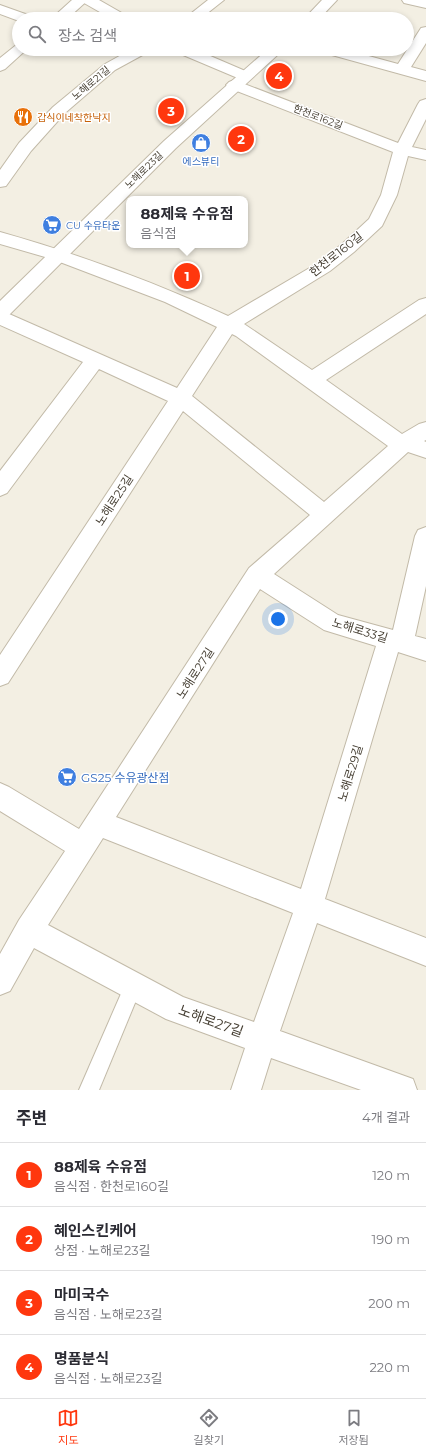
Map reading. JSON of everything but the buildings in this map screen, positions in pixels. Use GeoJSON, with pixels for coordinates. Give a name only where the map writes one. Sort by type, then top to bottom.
{"type":"FeatureCollection","features":[{"type":"Feature","properties":{"kind":"street"},"geometry":{"type":"LineString","coordinates":[[66,12],[81,0]]}},
{"type":"Feature","properties":{"kind":"street"},"geometry":{"type":"LineString","coordinates":[[89,0],[110,12]]}},
{"type":"Feature","properties":{"kind":"street"},"geometry":{"type":"LineString","coordinates":[[201,12],[218,0]]}},
{"type":"Feature","properties":{"kind":"street"},"geometry":{"type":"LineString","coordinates":[[318,12],[330,0]]}},
{"type":"Feature","properties":{"kind":"street"},"geometry":{"type":"LineString","coordinates":[[409,0],[426,4]]}},
{"type":"Feature","properties":{"kind":"street"},"geometry":{"type":"LineString","coordinates":[[0,9],[12,14]]}},
{"type":"Feature","properties":{"kind":"street"},"geometry":{"type":"LineString","coordinates":[[414,50],[426,31]]}},
{"type":"Feature","properties":{"kind":"street"},"geometry":{"type":"LineString","coordinates":[[0,66],[12,56]]}},
{"type":"Feature","properties":{"kind":"street","name":"노해로21길"},"geometry":{"type":"LineString","coordinates":[[0,182],[25,147],[59,110],[110,67],[130,56]]}},
{"type":"Feature","properties":{"kind":"street","name":"한천로162길"},"geometry":{"type":"LineString","coordinates":[[194,56],[239,80],[402,150],[426,155]]}},
{"type":"Feature","properties":{"kind":"street","name":"노해로23길"},"geometry":{"type":"LineString","coordinates":[[0,312],[138,176],[239,80],[268,56]]}},
{"type":"Feature","properties":{"kind":"street"},"geometry":{"type":"LineString","coordinates":[[351,56],[426,76]]}},
{"type":"Feature","properties":{"kind":"street"},"geometry":{"type":"LineString","coordinates":[[402,70],[411,56]]}},
{"type":"Feature","properties":{"kind":"street"},"geometry":{"type":"LineString","coordinates":[[402,150],[426,104]]}},
{"type":"Feature","properties":{"kind":"street","name":"한천로160길"},"geometry":{"type":"LineString","coordinates":[[229,324],[324,267],[348,248],[376,222],[389,195],[402,150]]}},
{"type":"Feature","properties":{"kind":"street"},"geometry":{"type":"LineString","coordinates":[[0,238],[58,255],[171,297],[243,331],[395,440],[416,447]]}},
{"type":"Feature","properties":{"kind":"street"},"geometry":{"type":"LineString","coordinates":[[312,380],[426,306]]}},
{"type":"Feature","properties":{"kind":"street"},"geometry":{"type":"LineString","coordinates":[[0,317],[181,398],[325,515]]}},
{"type":"Feature","properties":{"kind":"street","name":"노해로25길"},"geometry":{"type":"LineString","coordinates":[[0,675],[229,324]]}},
{"type":"Feature","properties":{"kind":"street"},"geometry":{"type":"LineString","coordinates":[[0,487],[95,360]]}},
{"type":"Feature","properties":{"kind":"street","name":"노해로27길"},"geometry":{"type":"LineString","coordinates":[[0,982],[29,930],[257,575],[325,515],[416,447],[426,430]]}},
{"type":"Feature","properties":{"kind":"street"},"geometry":{"type":"LineString","coordinates":[[396,641],[426,536]]}},
{"type":"Feature","properties":{"kind":"street","name":"노해로33길"},"geometry":{"type":"LineString","coordinates":[[257,575],[332,623],[426,650]]}},
{"type":"Feature","properties":{"kind":"street","name":"노해로29길"},"geometry":{"type":"LineString","coordinates":[[246,1090],[309,906],[396,641]]}},
{"type":"Feature","properties":{"kind":"street"},"geometry":{"type":"LineString","coordinates":[[0,796],[83,847]]}},
{"type":"Feature","properties":{"kind":"street"},"geometry":{"type":"LineString","coordinates":[[98,823],[426,952]]}},
{"type":"Feature","properties":{"kind":"street","name":"노해로27길"},"geometry":{"type":"LineString","coordinates":[[29,930],[176,1009],[402,1090]]}},
{"type":"Feature","properties":{"kind":"lane"},"geometry":{"type":"LineString","coordinates":[[89,1090],[133,986]]}},
{"type":"Feature","properties":{"kind":"place","name":"명품분식"},"geometry":{"type":"Point","coordinates":[279,76]}},
{"type":"Feature","properties":{"kind":"place","name":"마미국수"},"geometry":{"type":"Point","coordinates":[171,111]}},
{"type":"Feature","properties":{"kind":"place","name":"갑식이네착한낙지"},"geometry":{"type":"Point","coordinates":[23,117]}},
{"type":"Feature","properties":{"kind":"place","name":"혜인스킨케어"},"geometry":{"type":"Point","coordinates":[241,139]}},
{"type":"Feature","properties":{"kind":"place","name":"에스뷰티"},"geometry":{"type":"Point","coordinates":[201,143]}},
{"type":"Feature","properties":{"kind":"place","name":"CU 수유타운"},"geometry":{"type":"Point","coordinates":[52,225]}},
{"type":"Feature","properties":{"kind":"place","name":"88제육 수유점"},"geometry":{"type":"Point","coordinates":[187,276]}},
{"type":"Feature","properties":{"kind":"place","name":"GS25 수유광산점"},"geometry":{"type":"Point","coordinates":[67,777]}}]}
